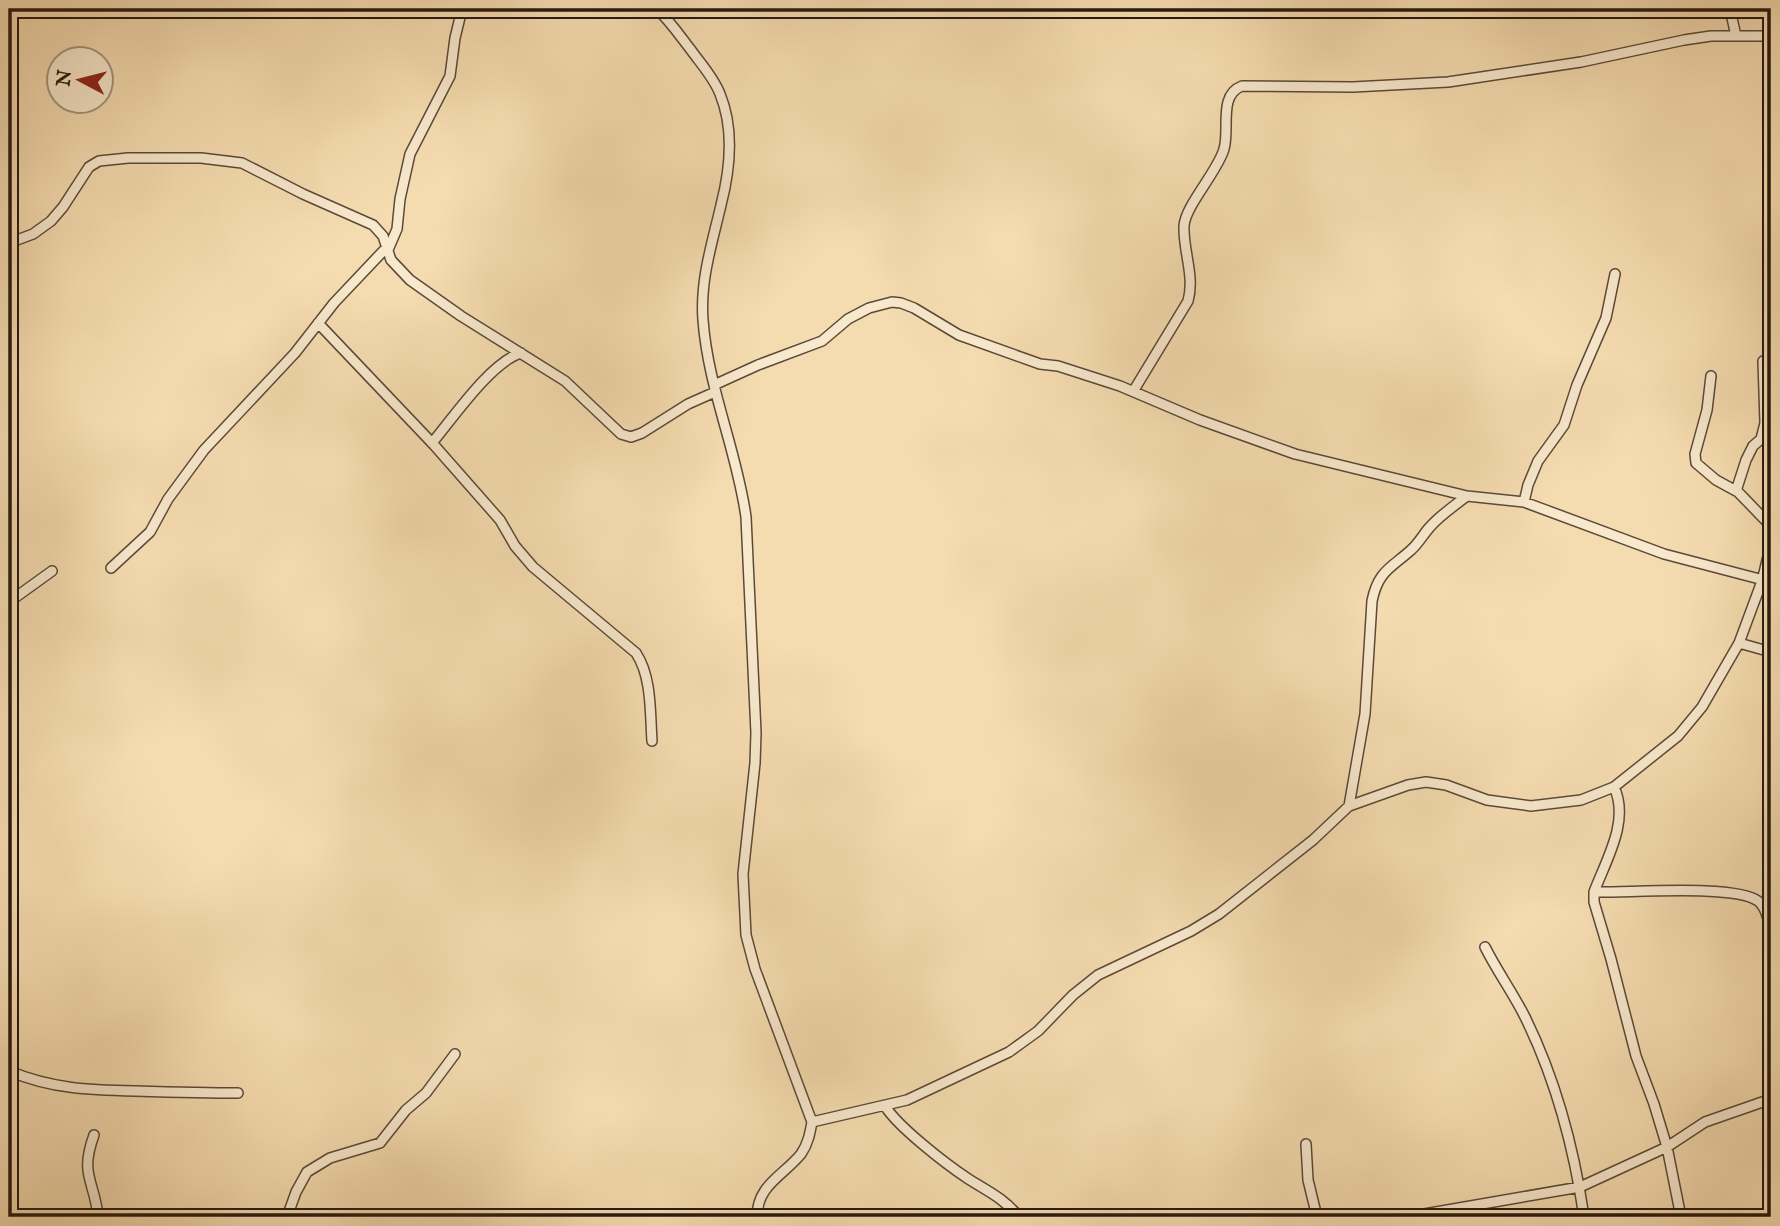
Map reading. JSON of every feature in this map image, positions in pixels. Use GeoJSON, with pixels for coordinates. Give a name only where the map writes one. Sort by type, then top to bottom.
{"type":"FeatureCollection","features":[{"type":"Feature","properties":{"kind":"street"},"geometry":{"type":"LineString","coordinates":[[111,568],[150,531],[168,499],[204,450],[388,249],[397,229],[400,199],[411,154],[450,76],[456,30],[463,9]]}},
{"type":"Feature","properties":{"kind":"street"},"geometry":{"type":"LineString","coordinates":[[657,9],[713,80],[723,102],[728,127],[726,184],[710,248],[703,292],[706,346],[741,482],[746,517],[756,733],[743,874],[746,935],[755,969],[812,1122],[802,1152],[769,1183],[761,1196],[757,1217]]}},
{"type":"Feature","properties":{"kind":"street"},"geometry":{"type":"LineString","coordinates":[[1730,9],[1736,36]]}},
{"type":"Feature","properties":{"kind":"street"},"geometry":{"type":"LineString","coordinates":[[1134,390],[1188,301],[1190,287],[1184,223],[1224,150],[1227,104],[1237,87],[1353,87],[1448,82],[1567,64],[1684,40],[1771,36]]}},
{"type":"Feature","properties":{"kind":"street"},"geometry":{"type":"LineString","coordinates":[[9,243],[33,234],[51,221],[93,163],[106,159],[221,159],[250,165],[303,194],[373,225],[383,236],[394,265],[410,280],[461,316],[565,381],[626,436],[642,433],[715,388],[766,362],[822,341],[857,314],[892,302],[914,308],[959,335],[1040,364],[1088,374],[1134,390],[1200,420],[1296,454],[1467,496],[1524,502],[1664,554],[1767,582]]}},
{"type":"Feature","properties":{"kind":"street"},"geometry":{"type":"LineString","coordinates":[[1524,502],[1538,461],[1564,425],[1577,385],[1606,318],[1615,274]]}},
{"type":"Feature","properties":{"kind":"street"},"geometry":{"type":"LineString","coordinates":[[318,323],[432,443],[500,520],[515,546],[533,567],[636,653],[646,685],[652,741]]}},
{"type":"Feature","properties":{"kind":"street"},"geometry":{"type":"LineString","coordinates":[[432,443],[495,369],[521,353]]}},
{"type":"Feature","properties":{"kind":"street"},"geometry":{"type":"LineString","coordinates":[[1736,491],[1746,460],[1753,446],[1761,439],[1765,423],[1763,361]]}},
{"type":"Feature","properties":{"kind":"street"},"geometry":{"type":"LineString","coordinates":[[1711,376],[1707,410],[1695,454],[1696,463],[1716,480],[1736,491],[1771,526]]}},
{"type":"Feature","properties":{"kind":"street"},"geometry":{"type":"LineString","coordinates":[[1349,806],[1365,714],[1372,601],[1376,589],[1391,564],[1413,550],[1429,527],[1467,496]]}},
{"type":"Feature","properties":{"kind":"street"},"geometry":{"type":"LineString","coordinates":[[812,1122],[885,1106],[931,1091],[1023,1043],[1098,975],[1184,935],[1219,914],[1312,840],[1349,806],[1408,785],[1426,782],[1446,785],[1487,800],[1531,806],[1581,800],[1614,788],[1678,736],[1702,707],[1739,643],[1767,582],[1771,544]]}},
{"type":"Feature","properties":{"kind":"street"},"geometry":{"type":"LineString","coordinates":[[9,601],[52,571]]}},
{"type":"Feature","properties":{"kind":"street"},"geometry":{"type":"LineString","coordinates":[[1739,643],[1771,652]]}},
{"type":"Feature","properties":{"kind":"street"},"geometry":{"type":"LineString","coordinates":[[1614,788],[1620,800],[1619,820],[1594,892],[1596,911],[1636,1056],[1667,1147],[1681,1217]]}},
{"type":"Feature","properties":{"kind":"street"},"geometry":{"type":"LineString","coordinates":[[1594,892],[1704,892],[1749,896],[1762,904],[1771,931]]}},
{"type":"Feature","properties":{"kind":"street"},"geometry":{"type":"LineString","coordinates":[[1485,947],[1524,1016],[1547,1069],[1563,1113],[1584,1217]]}},
{"type":"Feature","properties":{"kind":"street"},"geometry":{"type":"LineString","coordinates":[[287,1217],[307,1172],[330,1158],[380,1143],[406,1111],[426,1093],[455,1054]]}},
{"type":"Feature","properties":{"kind":"street"},"geometry":{"type":"LineString","coordinates":[[9,1071],[29,1080],[62,1087],[111,1092],[238,1093]]}},
{"type":"Feature","properties":{"kind":"street"},"geometry":{"type":"LineString","coordinates":[[1407,1217],[1580,1187],[1667,1147],[1704,1122],[1771,1099]]}},
{"type":"Feature","properties":{"kind":"street"},"geometry":{"type":"LineString","coordinates":[[885,1106],[897,1121],[960,1173],[1004,1200],[1019,1217]]}},
{"type":"Feature","properties":{"kind":"street"},"geometry":{"type":"LineString","coordinates":[[94,1135],[87,1154],[87,1174],[98,1217]]}},
{"type":"Feature","properties":{"kind":"street"},"geometry":{"type":"LineString","coordinates":[[1306,1144],[1311,1200],[1317,1217]]}}]}
